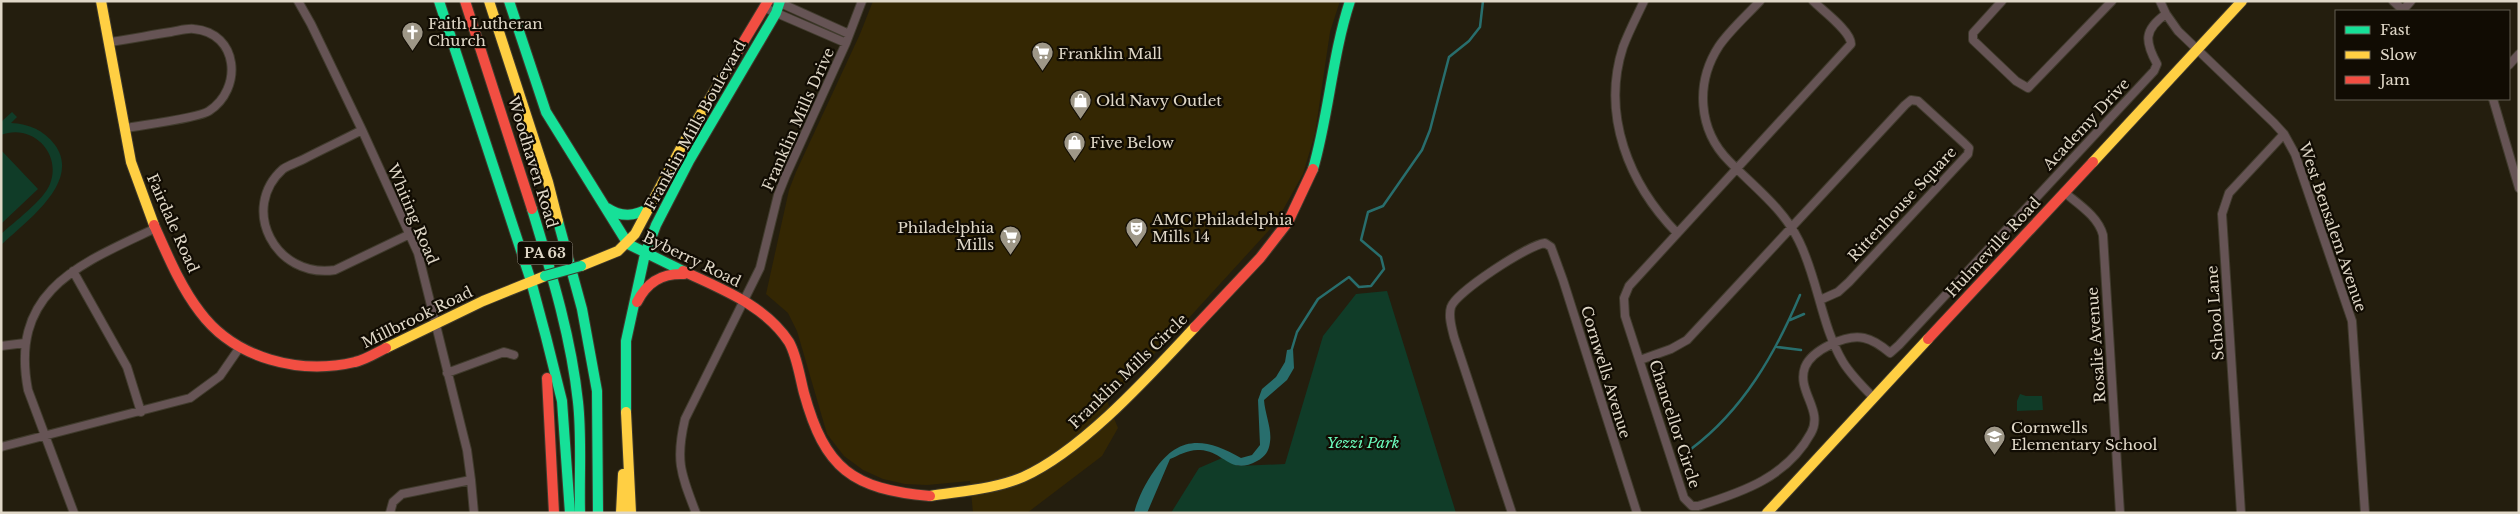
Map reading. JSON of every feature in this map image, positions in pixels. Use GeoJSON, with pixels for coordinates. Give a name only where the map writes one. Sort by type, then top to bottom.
{"type":"FeatureCollection","features":[{"type":"Feature","properties":{"kind":"main road","name":"Fairdale Road"},"geometry":{"type":"LineString","coordinates":[[102,1],[135,175],[156,228],[193,301],[215,329],[240,347]]}},
{"type":"Feature","properties":{"kind":"main road"},"geometry":{"type":"LineString","coordinates":[[439,1],[532,281],[546,337],[554,358],[570,513]]}},
{"type":"Feature","properties":{"kind":"main road","name":"Woodhaven Road"},"geometry":{"type":"LineString","coordinates":[[465,1],[513,146],[560,302],[573,366],[578,404],[580,513]]}},
{"type":"Feature","properties":{"kind":"main road","name":"Woodhaven Road"},"geometry":{"type":"LineString","coordinates":[[489,1],[548,182],[582,309],[596,391],[599,435],[598,513]]}},
{"type":"Feature","properties":{"kind":"main road","name":"Woodhaven Road"},"geometry":{"type":"LineString","coordinates":[[509,1],[546,112],[628,244]]}},
{"type":"Feature","properties":{"kind":"main road","name":"Franklin Mills Circle"},"geometry":{"type":"LineString","coordinates":[[744,301],[758,309],[783,332],[790,344],[812,422],[823,446],[838,465],[862,482],[895,493],[930,496],[973,491],[1023,477],[1051,462],[1097,426],[1178,345],[1260,258],[1288,222],[1313,169],[1341,29],[1350,1]]}},
{"type":"Feature","properties":{"kind":"main road","name":"Hulmeville Road"},"geometry":{"type":"LineString","coordinates":[[1767,513],[2242,1]]}},
{"type":"Feature","properties":{"kind":"main road","name":"Franklin Mills Boulevard"},"geometry":{"type":"LineString","coordinates":[[645,254],[656,225],[689,161],[778,4]]}},
{"type":"Feature","properties":{"kind":"main road","name":"Franklin Mills Boulevard"},"geometry":{"type":"LineString","coordinates":[[628,244],[650,208],[684,142],[766,5]]}},
{"type":"Feature","properties":{"kind":"main road"},"geometry":{"type":"LineString","coordinates":[[604,206],[624,216],[636,215],[650,208]]}},
{"type":"Feature","properties":{"kind":"main road","name":"Millbrook Road"},"geometry":{"type":"LineString","coordinates":[[240,347],[260,358],[281,364],[309,368],[334,367],[357,362],[483,301],[545,276],[609,258],[628,244]]}},
{"type":"Feature","properties":{"kind":"main road","name":"Byberry Road"},"geometry":{"type":"LineString","coordinates":[[628,244],[744,301]]}},
{"type":"Feature","properties":{"kind":"main road"},"geometry":{"type":"LineString","coordinates":[[631,513],[626,412],[626,341],[645,254]]}},
{"type":"Feature","properties":{"kind":"main road"},"geometry":{"type":"LineString","coordinates":[[630,317],[638,300],[650,283],[668,274],[690,275]]}},
{"type":"Feature","properties":{"kind":"main road"},"geometry":{"type":"LineString","coordinates":[[546,337],[554,513]]}},
{"type":"Feature","properties":{"kind":"main road"},"geometry":{"type":"LineString","coordinates":[[620,513],[626,412]]}},
{"type":"Feature","properties":{"kind":"street","name":"Whiting Road"},"geometry":{"type":"LineString","coordinates":[[298,1],[362,130],[410,234],[426,283],[466,450],[474,513]]}},
{"type":"Feature","properties":{"kind":"street","name":"Franklin Mills Drive"},"geometry":{"type":"LineString","coordinates":[[696,513],[680,468],[679,445],[685,419],[744,301],[765,252],[778,195],[790,162],[846,43],[862,1]]}},
{"type":"Feature","properties":{"kind":"street"},"geometry":{"type":"LineString","coordinates":[[1644,1],[1630,28],[1622,54],[1616,86],[1618,122],[1628,161],[1641,188],[1656,210],[1677,232]]}},
{"type":"Feature","properties":{"kind":"street"},"geometry":{"type":"LineString","coordinates":[[1760,1],[1718,47],[1704,82],[1703,104],[1708,130],[1720,151],[1775,206],[1792,227],[1805,253],[1834,345],[1847,368],[1873,397]]}},
{"type":"Feature","properties":{"kind":"street","name":"Chancellor Circle"},"geometry":{"type":"LineString","coordinates":[[1813,1],[1843,29],[1850,37],[1851,44],[1628,286],[1624,298],[1625,316],[1684,498],[1688,505],[1698,506],[1734,495],[1763,483],[1778,472],[1805,443],[1812,432],[1815,421],[1804,387],[1805,368],[1815,355],[1849,338],[1863,337],[1875,342],[1890,353]]}},
{"type":"Feature","properties":{"kind":"street"},"geometry":{"type":"LineString","coordinates":[[2002,1],[1973,33],[1973,40],[2016,81],[2028,88],[2112,1]]}},
{"type":"Feature","properties":{"kind":"street","name":"West Bensalem Avenue"},"geometry":{"type":"LineString","coordinates":[[2160,1],[2166,14],[2196,49],[2284,134],[2295,154],[2352,321],[2365,513]]}},
{"type":"Feature","properties":{"kind":"street"},"geometry":{"type":"LineString","coordinates":[[2393,1],[2402,10]]}},
{"type":"Feature","properties":{"kind":"street","name":"Franklin Mills Boulevard"},"geometry":{"type":"LineString","coordinates":[[766,5],[778,4],[849,34]]}},
{"type":"Feature","properties":{"kind":"street","name":"Franklin Mills Boulevard"},"geometry":{"type":"LineString","coordinates":[[778,4],[846,43]]}},
{"type":"Feature","properties":{"kind":"street","name":"Academy Drive"},"geometry":{"type":"LineString","coordinates":[[1890,353],[2154,71],[2158,64],[2149,50],[2148,38],[2154,24],[2166,14]]}},
{"type":"Feature","properties":{"kind":"street"},"geometry":{"type":"LineString","coordinates":[[110,42],[192,28],[214,36],[224,46],[231,61],[232,75],[228,90],[219,103],[207,113],[126,128]]}},
{"type":"Feature","properties":{"kind":"street"},"geometry":{"type":"LineString","coordinates":[[2510,64],[2519,54]]}},
{"type":"Feature","properties":{"kind":"street","name":"Rittenhouse Square"},"geometry":{"type":"LineString","coordinates":[[1792,227],[1911,100],[1918,101],[1925,106],[1969,148],[1968,154],[1960,163],[1849,282],[1838,292],[1820,300]]}},
{"type":"Feature","properties":{"kind":"street"},"geometry":{"type":"LineString","coordinates":[[2493,100],[2515,156],[2519,188]]}},
{"type":"Feature","properties":{"kind":"street"},"geometry":{"type":"LineString","coordinates":[[362,130],[284,169],[273,182],[266,199],[264,217],[269,237],[280,254],[296,266],[325,272],[334,270],[410,234]]}},
{"type":"Feature","properties":{"kind":"street","name":"School Lane"},"geometry":{"type":"LineString","coordinates":[[2242,513],[2222,214],[2229,193],[2284,134]]}},
{"type":"Feature","properties":{"kind":"street","name":"Rosalie Avenue"},"geometry":{"type":"LineString","coordinates":[[2064,192],[2093,218],[2099,225],[2102,235],[2120,513]]}},
{"type":"Feature","properties":{"kind":"street"},"geometry":{"type":"LineString","coordinates":[[1640,360],[1671,349],[1687,340],[1792,227]]}},
{"type":"Feature","properties":{"kind":"street"},"geometry":{"type":"LineString","coordinates":[[74,513],[28,390],[25,372],[25,343],[36,309],[59,280],[108,251],[156,228]]}},
{"type":"Feature","properties":{"kind":"street","name":"Cornwells Avenue"},"geometry":{"type":"LineString","coordinates":[[1512,513],[1454,338],[1450,324],[1451,307],[1458,297],[1484,277],[1524,251],[1545,243],[1551,247],[1563,280],[1637,513]]}},
{"type":"Feature","properties":{"kind":"street"},"geometry":{"type":"LineString","coordinates":[[73,271],[127,367],[141,412]]}},
{"type":"Feature","properties":{"kind":"street"},"geometry":{"type":"LineString","coordinates":[[1,346],[25,343]]}},
{"type":"Feature","properties":{"kind":"street"},"geometry":{"type":"LineString","coordinates":[[1,447],[176,403],[205,389],[220,376],[240,347]]}},
{"type":"Feature","properties":{"kind":"street"},"geometry":{"type":"LineString","coordinates":[[447,373],[504,352],[514,355]]}},
{"type":"Feature","properties":{"kind":"street"},"geometry":{"type":"LineString","coordinates":[[390,513],[393,502],[402,494],[471,480]]}},
{"type":"Feature","properties":{"kind":"shaded area","name":"Philadelphia Mills"},"geometry":{"type":"Polygon","coordinates":[[[873,1],[1340,1],[1330,32],[1315,134],[1303,174],[1273,226],[1176,332],[1107,401],[1118,428],[1102,456],[1027,513],[973,513],[970,481],[927,485],[905,484],[883,479],[863,470],[844,456],[827,434],[797,331],[788,313],[766,294],[789,190],[860,34],[873,1]]]}},
{"type":"Feature","properties":{"kind":"green space"},"geometry":{"type":"Polygon","coordinates":[[[12,112],[17,117],[11,123],[36,129],[51,140],[61,159],[61,173],[56,187],[47,200],[36,213],[1,245],[1,234],[42,197],[50,184],[53,173],[52,162],[42,143],[23,133],[12,132],[1,135],[1,122],[12,112]]]}},
{"type":"Feature","properties":{"kind":"green space"},"geometry":{"type":"Polygon","coordinates":[[[1,150],[38,189],[1,224],[1,150]]]}},
{"type":"Feature","properties":{"kind":"green space","name":"Yezzi Park"},"geometry":{"type":"Polygon","coordinates":[[[1387,291],[1456,513],[1171,513],[1199,468],[1222,458],[1238,466],[1285,464],[1323,336],[1356,294],[1387,291]]]}},
{"type":"Feature","properties":{"kind":"green space"},"geometry":{"type":"Polygon","coordinates":[[[2020,394],[2042,396],[2043,410],[2017,411],[2017,401],[2020,394]]]}},
{"type":"Feature","properties":{"kind":"water"},"geometry":{"type":"Polygon","coordinates":[[[1293,349],[1294,368],[1287,380],[1264,400],[1270,442],[1264,456],[1248,465],[1240,466],[1227,462],[1208,451],[1196,450],[1181,454],[1170,459],[1147,513],[1134,513],[1142,491],[1154,471],[1163,459],[1183,445],[1194,443],[1216,446],[1241,458],[1252,455],[1260,445],[1258,400],[1262,389],[1276,377],[1285,362],[1287,350],[1293,349]]]}},
{"type":"Feature","properties":{"kind":"waterway"},"geometry":{"type":"LineString","coordinates":[[1291,352],[1297,332],[1318,299],[1349,277],[1359,287],[1371,286],[1384,269],[1381,257],[1361,240],[1368,212],[1383,206],[1422,150],[1430,130],[1449,57],[1469,41],[1480,27],[1483,1]]}},
{"type":"Feature","properties":{"kind":"waterway"},"geometry":{"type":"LineString","coordinates":[[1691,449],[1710,434],[1742,399],[1756,380],[1780,338],[1800,295]]}},
{"type":"Feature","properties":{"kind":"waterway"},"geometry":{"type":"LineString","coordinates":[[1790,320],[1804,314]]}},
{"type":"Feature","properties":{"kind":"waterway"},"geometry":{"type":"LineString","coordinates":[[1777,347],[1801,350]]}},
{"type":"Feature","properties":{"kind":"traffic: fast"},"geometry":{"type":"LineString","coordinates":[[439,1],[531,281],[546,337]]}},
{"type":"Feature","properties":{"kind":"traffic: fast"},"geometry":{"type":"LineString","coordinates":[[509,1],[546,112],[628,244],[683,271]]}},
{"type":"Feature","properties":{"kind":"traffic: fast"},"geometry":{"type":"LineString","coordinates":[[626,412],[626,341],[645,254],[656,225],[689,161],[776,13],[780,1]]}},
{"type":"Feature","properties":{"kind":"traffic: fast"},"geometry":{"type":"LineString","coordinates":[[1313,169],[1339,43],[1350,1]]}},
{"type":"Feature","properties":{"kind":"traffic: fast"},"geometry":{"type":"LineString","coordinates":[[607,208],[623,215],[639,213],[650,208]]}},
{"type":"Feature","properties":{"kind":"traffic: fast"},"geometry":{"type":"LineString","coordinates":[[532,209],[560,304],[575,377],[580,429],[580,513]]}},
{"type":"Feature","properties":{"kind":"traffic: fast"},"geometry":{"type":"LineString","coordinates":[[558,221],[582,309],[597,391],[598,513]]}},
{"type":"Feature","properties":{"kind":"traffic: fast"},"geometry":{"type":"LineString","coordinates":[[545,276],[581,266]]}},
{"type":"Feature","properties":{"kind":"traffic: fast"},"geometry":{"type":"LineString","coordinates":[[546,337],[562,401],[570,513]]}},
{"type":"Feature","properties":{"kind":"traffic: slow"},"geometry":{"type":"LineString","coordinates":[[101,1],[131,162],[154,225]]}},
{"type":"Feature","properties":{"kind":"traffic: slow"},"geometry":{"type":"LineString","coordinates":[[489,1],[548,182],[558,221]]}},
{"type":"Feature","properties":{"kind":"traffic: slow"},"geometry":{"type":"LineString","coordinates":[[2093,162],[2242,1]]}},
{"type":"Feature","properties":{"kind":"traffic: slow"},"geometry":{"type":"LineString","coordinates":[[581,266],[618,251],[635,234],[684,142],[735,56]]}},
{"type":"Feature","properties":{"kind":"traffic: slow"},"geometry":{"type":"LineString","coordinates":[[386,348],[483,301],[545,276]]}},
{"type":"Feature","properties":{"kind":"traffic: slow"},"geometry":{"type":"LineString","coordinates":[[930,496],[1001,484],[1023,477],[1046,465],[1069,449],[1115,410],[1195,327]]}},
{"type":"Feature","properties":{"kind":"traffic: slow"},"geometry":{"type":"LineString","coordinates":[[1767,513],[1928,339]]}},
{"type":"Feature","properties":{"kind":"traffic: slow"},"geometry":{"type":"LineString","coordinates":[[626,412],[631,513]]}},
{"type":"Feature","properties":{"kind":"traffic: slow"},"geometry":{"type":"LineString","coordinates":[[621,513],[623,474]]}},
{"type":"Feature","properties":{"kind":"traffic: jam"},"geometry":{"type":"LineString","coordinates":[[465,1],[532,209]]}},
{"type":"Feature","properties":{"kind":"traffic: jam"},"geometry":{"type":"LineString","coordinates":[[735,56],[768,1]]}},
{"type":"Feature","properties":{"kind":"traffic: jam"},"geometry":{"type":"LineString","coordinates":[[1928,339],[2093,162]]}},
{"type":"Feature","properties":{"kind":"traffic: jam"},"geometry":{"type":"LineString","coordinates":[[1195,327],[1260,258],[1288,222],[1313,169]]}},
{"type":"Feature","properties":{"kind":"traffic: jam"},"geometry":{"type":"LineString","coordinates":[[154,225],[180,281],[200,312],[214,328],[250,352],[291,364],[334,366],[367,358],[386,348]]}},
{"type":"Feature","properties":{"kind":"traffic: jam"},"geometry":{"type":"LineString","coordinates":[[683,271],[741,299],[768,318],[779,329],[789,342],[794,354],[812,419],[833,457],[846,470],[861,480],[880,488],[930,496]]}},
{"type":"Feature","properties":{"kind":"traffic: jam"},"geometry":{"type":"LineString","coordinates":[[637,302],[645,289],[656,280],[669,275],[684,274]]}},
{"type":"Feature","properties":{"kind":"traffic: jam"},"geometry":{"type":"LineString","coordinates":[[547,378],[554,513]]}},
{"type":"Feature","properties":{"kind":"place","name":"Faith Lutheran Church"},"geometry":{"type":"Point","coordinates":[412,51]}},
{"type":"Feature","properties":{"kind":"place","name":"Franklin Mall"},"geometry":{"type":"Point","coordinates":[1042,72]}},
{"type":"Feature","properties":{"kind":"place","name":"Old Navy Outlet"},"geometry":{"type":"Point","coordinates":[1080,119]}},
{"type":"Feature","properties":{"kind":"place","name":"Five Below"},"geometry":{"type":"Point","coordinates":[1074,161]}},
{"type":"Feature","properties":{"kind":"place","name":"AMC Philadelphia Mills 14"},"geometry":{"type":"Point","coordinates":[1136,247]}},
{"type":"Feature","properties":{"kind":"place","name":"Philadelphia Mills"},"geometry":{"type":"Point","coordinates":[1010,255]}},
{"type":"Feature","properties":{"kind":"place","name":"Cornwells Elementary School"},"geometry":{"type":"Point","coordinates":[1995,455]}}]}
